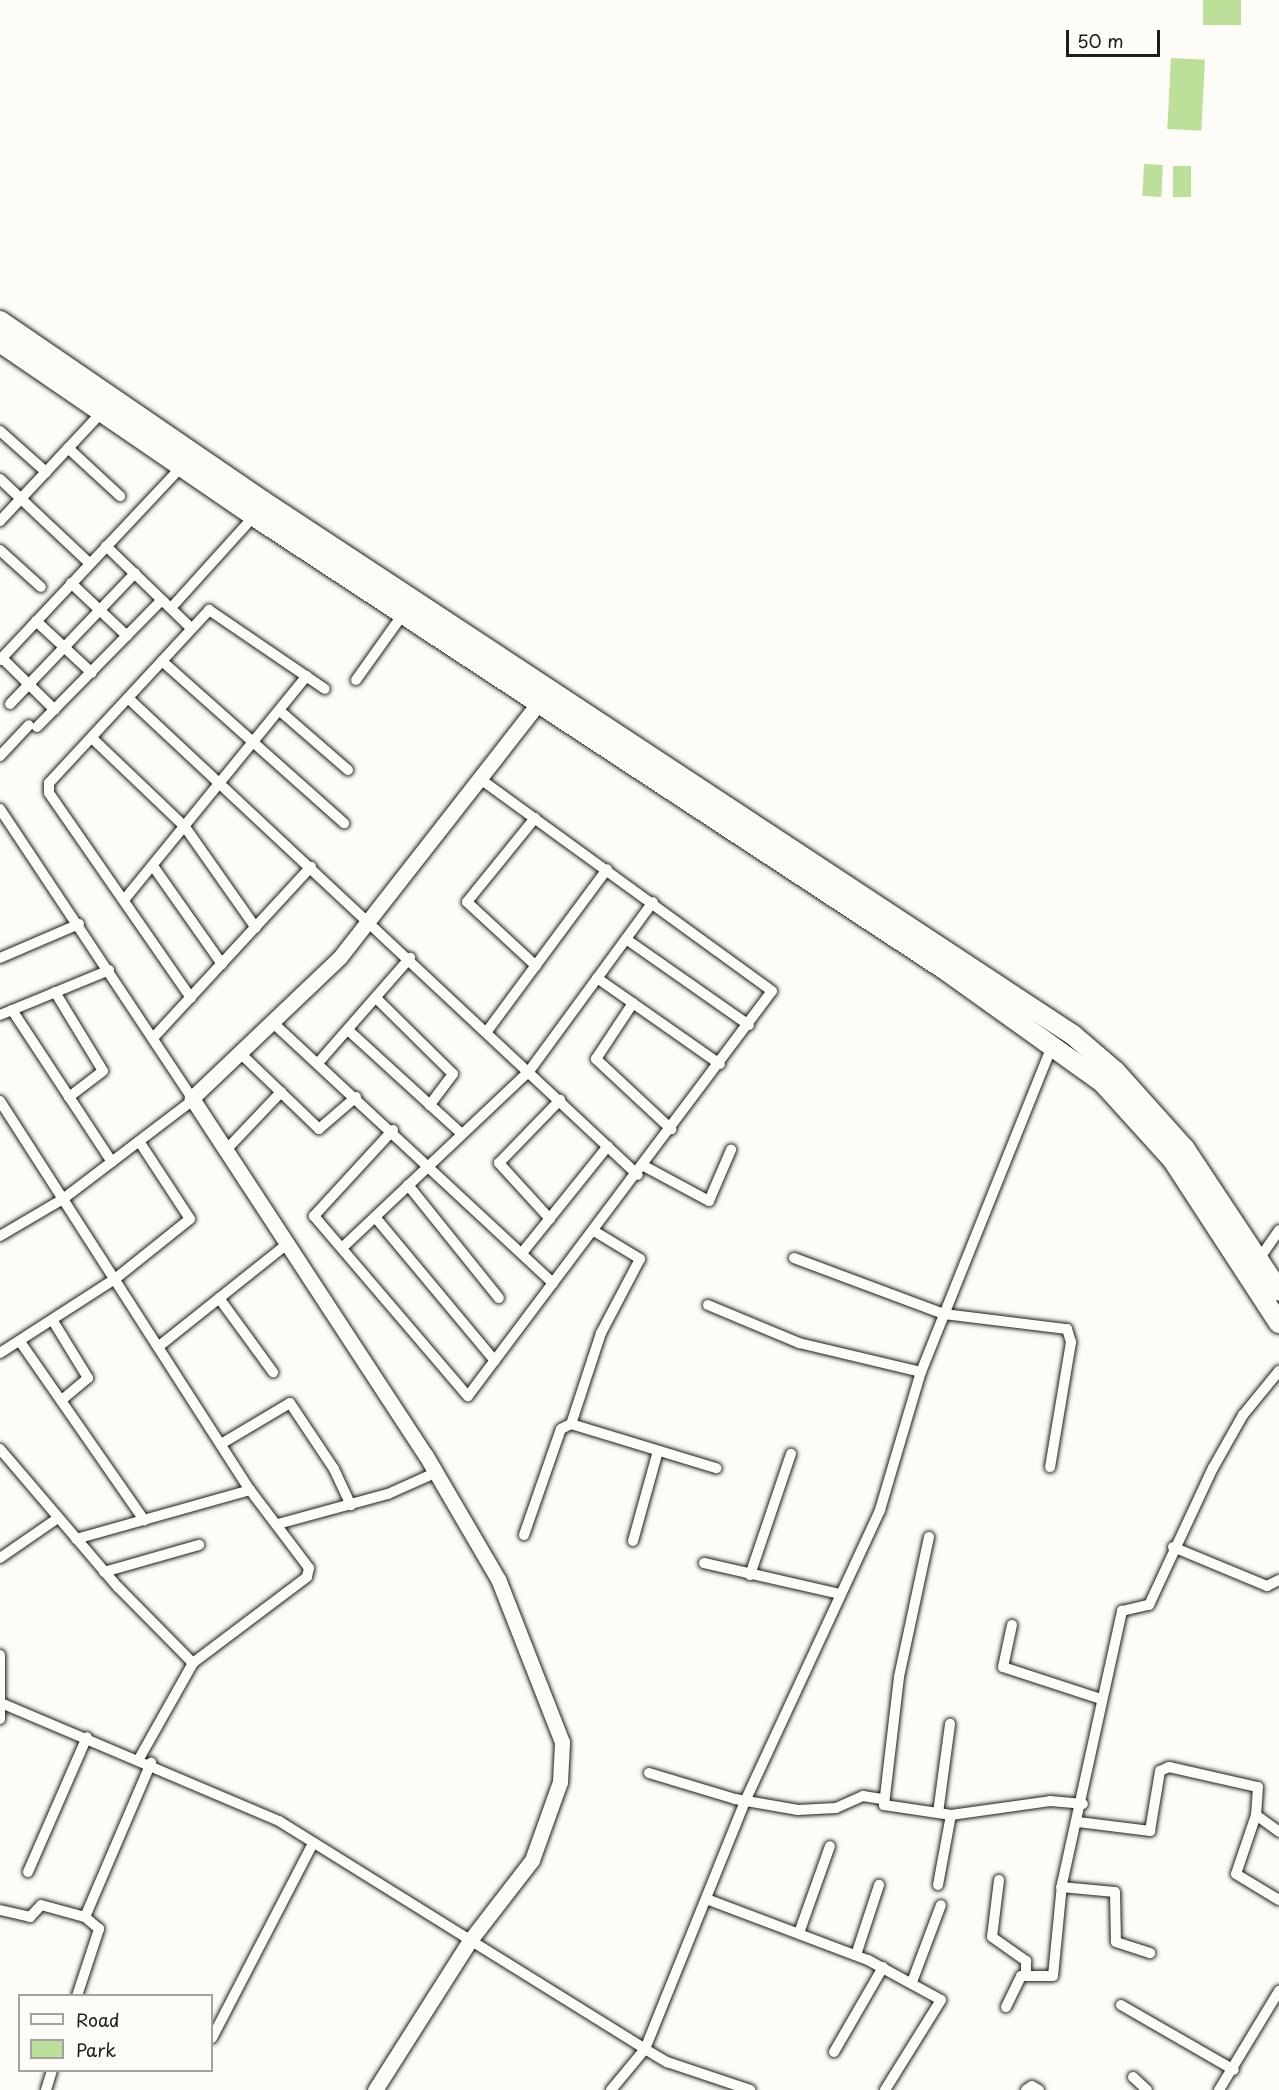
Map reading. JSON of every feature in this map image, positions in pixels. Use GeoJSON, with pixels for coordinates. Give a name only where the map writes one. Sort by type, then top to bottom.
{"type":"FeatureCollection","features":[{"type":"Feature","properties":{"kind":"highway"},"geometry":{"type":"LineString","coordinates":[[0,321],[263,501],[1073,1035],[1159,1116],[1279,1291]]}},
{"type":"Feature","properties":{"kind":"highway"},"geometry":{"type":"LineString","coordinates":[[0,342],[254,516],[944,969],[1103,1083],[1146,1127],[1228,1241],[1279,1323]]}},
{"type":"Feature","properties":{"kind":"street"},"geometry":{"type":"LineString","coordinates":[[0,521],[103,411]]}},
{"type":"Feature","properties":{"kind":"street"},"geometry":{"type":"LineString","coordinates":[[1,434],[45,472]]}},
{"type":"Feature","properties":{"kind":"street"},"geometry":{"type":"LineString","coordinates":[[68,448],[120,496]]}},
{"type":"Feature","properties":{"kind":"street"},"geometry":{"type":"LineString","coordinates":[[55,710],[1,659],[182,466]]}},
{"type":"Feature","properties":{"kind":"street"},"geometry":{"type":"LineString","coordinates":[[0,479],[22,497],[89,563]]}},
{"type":"Feature","properties":{"kind":"street"},"geometry":{"type":"LineString","coordinates":[[171,608],[254,516]]}},
{"type":"Feature","properties":{"kind":"street"},"geometry":{"type":"LineString","coordinates":[[106,546],[191,628]]}},
{"type":"Feature","properties":{"kind":"street"},"geometry":{"type":"LineString","coordinates":[[0,550],[41,587]]}},
{"type":"Feature","properties":{"kind":"street"},"geometry":{"type":"LineString","coordinates":[[9,704],[135,573]]}},
{"type":"Feature","properties":{"kind":"street"},"geometry":{"type":"LineString","coordinates":[[71,583],[127,636]]}},
{"type":"Feature","properties":{"kind":"street"},"geometry":{"type":"LineString","coordinates":[[0,756],[33,726],[55,710],[162,600]]}},
{"type":"Feature","properties":{"kind":"street"},"geometry":{"type":"LineString","coordinates":[[191,998],[48,790],[191,628],[212,610],[325,689]]}},
{"type":"Feature","properties":{"kind":"street"},"geometry":{"type":"LineString","coordinates":[[356,680],[403,614]]}},
{"type":"Feature","properties":{"kind":"street"},"geometry":{"type":"LineString","coordinates":[[36,621],[92,673]]}},
{"type":"Feature","properties":{"kind":"street"},"geometry":{"type":"LineString","coordinates":[[162,661],[251,746],[344,824]]}},
{"type":"Feature","properties":{"kind":"street"},"geometry":{"type":"LineString","coordinates":[[124,900],[307,676]]}},
{"type":"Feature","properties":{"kind":"street"},"geometry":{"type":"LineString","coordinates":[[128,698],[489,1030],[608,1146],[641,1171],[709,1201],[731,1150]]}},
{"type":"Feature","properties":{"kind":"street"},"geometry":{"type":"LineString","coordinates":[[0,1236],[63,1199],[193,1099],[271,1021],[340,957],[538,704]]}},
{"type":"Feature","properties":{"kind":"street"},"geometry":{"type":"LineString","coordinates":[[280,711],[348,770]]}},
{"type":"Feature","properties":{"kind":"street"},"geometry":{"type":"LineString","coordinates":[[92,738],[185,827],[256,928]]}},
{"type":"Feature","properties":{"kind":"street"},"geometry":{"type":"LineString","coordinates":[[393,1130],[314,1212],[464,1396],[495,1361],[641,1171],[749,1025],[771,987],[480,779]]}},
{"type":"Feature","properties":{"kind":"street"},"geometry":{"type":"LineString","coordinates":[[0,809],[80,924],[435,1473],[515,1614],[562,1742],[560,1782],[532,1860],[471,1939],[375,2090]]}},
{"type":"Feature","properties":{"kind":"street"},"geometry":{"type":"LineString","coordinates":[[535,818],[467,902],[536,966]]}},
{"type":"Feature","properties":{"kind":"street"},"geometry":{"type":"LineString","coordinates":[[153,866],[222,964]]}},
{"type":"Feature","properties":{"kind":"street"},"geometry":{"type":"LineString","coordinates":[[153,1038],[311,867]]}},
{"type":"Feature","properties":{"kind":"street"},"geometry":{"type":"LineString","coordinates":[[489,1030],[607,870]]}},
{"type":"Feature","properties":{"kind":"street"},"geometry":{"type":"LineString","coordinates":[[342,1248],[530,1070],[653,902]]}},
{"type":"Feature","properties":{"kind":"street"},"geometry":{"type":"LineString","coordinates":[[0,958],[80,924]]}},
{"type":"Feature","properties":{"kind":"street"},"geometry":{"type":"LineString","coordinates":[[626,939],[749,1025]]}},
{"type":"Feature","properties":{"kind":"street"},"geometry":{"type":"LineString","coordinates":[[318,1063],[410,958]]}},
{"type":"Feature","properties":{"kind":"street"},"geometry":{"type":"LineString","coordinates":[[0,1015],[109,969]]}},
{"type":"Feature","properties":{"kind":"street"},"geometry":{"type":"LineString","coordinates":[[597,978],[720,1064]]}},
{"type":"Feature","properties":{"kind":"street"},"geometry":{"type":"LineString","coordinates":[[55,992],[103,1071],[69,1097]]}},
{"type":"Feature","properties":{"kind":"street"},"geometry":{"type":"LineString","coordinates":[[376,998],[453,1074],[430,1105]]}},
{"type":"Feature","properties":{"kind":"street"},"geometry":{"type":"LineString","coordinates":[[633,1003],[596,1059],[671,1129]]}},
{"type":"Feature","properties":{"kind":"street"},"geometry":{"type":"LineString","coordinates":[[12,1010],[112,1162]]}},
{"type":"Feature","properties":{"kind":"street"},"geometry":{"type":"LineString","coordinates":[[271,1021],[393,1130],[554,1283]]}},
{"type":"Feature","properties":{"kind":"street"},"geometry":{"type":"LineString","coordinates":[[348,1030],[462,1134]]}},
{"type":"Feature","properties":{"kind":"street"},"geometry":{"type":"LineString","coordinates":[[611,2090],[645,2049],[709,1900],[746,1800],[880,1510],[921,1372],[1052,1046]]}},
{"type":"Feature","properties":{"kind":"street"},"geometry":{"type":"LineString","coordinates":[[239,1052],[322,1129],[356,1097]]}},
{"type":"Feature","properties":{"kind":"street"},"geometry":{"type":"LineString","coordinates":[[225,1150],[281,1092]]}},
{"type":"Feature","properties":{"kind":"street"},"geometry":{"type":"LineString","coordinates":[[550,1219],[499,1163],[561,1100]]}},
{"type":"Feature","properties":{"kind":"street"},"geometry":{"type":"LineString","coordinates":[[0,1101],[250,1490],[278,1524],[309,1574],[193,1663],[140,1758]]}},
{"type":"Feature","properties":{"kind":"street"},"geometry":{"type":"LineString","coordinates":[[0,1353],[21,1343],[115,1279],[191,1217],[140,1141]]}},
{"type":"Feature","properties":{"kind":"street"},"geometry":{"type":"LineString","coordinates":[[522,1253],[608,1146]]}},
{"type":"Feature","properties":{"kind":"street"},"geometry":{"type":"LineString","coordinates":[[408,1185],[499,1298]]}},
{"type":"Feature","properties":{"kind":"street"},"geometry":{"type":"LineString","coordinates":[[375,1217],[495,1361]]}},
{"type":"Feature","properties":{"kind":"street"},"geometry":{"type":"LineString","coordinates":[[1259,1259],[1279,1230]]}},
{"type":"Feature","properties":{"kind":"street"},"geometry":{"type":"LineString","coordinates":[[571,1424],[601,1333],[640,1259],[594,1231]]}},
{"type":"Feature","properties":{"kind":"street"},"geometry":{"type":"LineString","coordinates":[[158,1347],[287,1244]]}},
{"type":"Feature","properties":{"kind":"street"},"geometry":{"type":"LineString","coordinates":[[794,1258],[944,1314],[1071,1334],[1050,1467]]}},
{"type":"Feature","properties":{"kind":"street"},"geometry":{"type":"LineString","coordinates":[[219,1298],[273,1372]]}},
{"type":"Feature","properties":{"kind":"street"},"geometry":{"type":"LineString","coordinates":[[708,1305],[799,1343],[921,1372]]}},
{"type":"Feature","properties":{"kind":"street"},"geometry":{"type":"LineString","coordinates":[[53,1321],[88,1378],[61,1401]]}},
{"type":"Feature","properties":{"kind":"street"},"geometry":{"type":"LineString","coordinates":[[21,1343],[144,1520]]}},
{"type":"Feature","properties":{"kind":"street"},"geometry":{"type":"LineString","coordinates":[[1026,1975],[1044,1980],[1053,1976],[1061,1887],[1083,1804],[1101,1699],[1122,1611],[1149,1605],[1173,1547],[1243,1415],[1279,1371]]}},
{"type":"Feature","properties":{"kind":"street"},"geometry":{"type":"LineString","coordinates":[[221,1444],[291,1402],[334,1469],[351,1505]]}},
{"type":"Feature","properties":{"kind":"street"},"geometry":{"type":"LineString","coordinates":[[525,1536],[561,1429],[571,1424],[716,1468]]}},
{"type":"Feature","properties":{"kind":"street"},"geometry":{"type":"LineString","coordinates":[[0,1449],[104,1572],[193,1663]]}},
{"type":"Feature","properties":{"kind":"street"},"geometry":{"type":"LineString","coordinates":[[633,1540],[658,1451]]}},
{"type":"Feature","properties":{"kind":"street"},"geometry":{"type":"LineString","coordinates":[[750,1575],[790,1454]]}},
{"type":"Feature","properties":{"kind":"street"},"geometry":{"type":"LineString","coordinates":[[278,1524],[351,1505],[435,1473]]}},
{"type":"Feature","properties":{"kind":"street"},"geometry":{"type":"LineString","coordinates":[[76,1539],[250,1490]]}},
{"type":"Feature","properties":{"kind":"street"},"geometry":{"type":"LineString","coordinates":[[0,1558],[58,1518]]}},
{"type":"Feature","properties":{"kind":"street"},"geometry":{"type":"LineString","coordinates":[[929,1537],[899,1677],[882,1799],[887,1806],[951,1815],[1050,1801],[1083,1804]]}},
{"type":"Feature","properties":{"kind":"street"},"geometry":{"type":"LineString","coordinates":[[104,1572],[199,1545]]}},
{"type":"Feature","properties":{"kind":"street"},"geometry":{"type":"LineString","coordinates":[[1173,1547],[1267,1586],[1279,1580]]}},
{"type":"Feature","properties":{"kind":"street"},"geometry":{"type":"LineString","coordinates":[[704,1563],[750,1575],[842,1593]]}},
{"type":"Feature","properties":{"kind":"street"},"geometry":{"type":"LineString","coordinates":[[1012,1625],[1003,1667],[1101,1699]]}},
{"type":"Feature","properties":{"kind":"street"},"geometry":{"type":"LineString","coordinates":[[0,1655],[0,1719]]}},
{"type":"Feature","properties":{"kind":"street"},"geometry":{"type":"LineString","coordinates":[[1,1703],[152,1762],[279,1821],[667,2062],[750,2090]]}},
{"type":"Feature","properties":{"kind":"street"},"geometry":{"type":"LineString","coordinates":[[938,1813],[950,1724]]}},
{"type":"Feature","properties":{"kind":"street"},"geometry":{"type":"LineString","coordinates":[[28,1872],[87,1737]]}},
{"type":"Feature","properties":{"kind":"street"},"geometry":{"type":"LineString","coordinates":[[86,1917],[152,1762]]}},
{"type":"Feature","properties":{"kind":"street"},"geometry":{"type":"LineString","coordinates":[[1078,1822],[1150,1831],[1164,1767],[1258,1787],[1256,1815],[1236,1874],[1279,1900]]}},
{"type":"Feature","properties":{"kind":"street"},"geometry":{"type":"LineString","coordinates":[[649,1773],[746,1800],[822,1810],[852,1798],[882,1799]]}},
{"type":"Feature","properties":{"kind":"street"},"geometry":{"type":"LineString","coordinates":[[938,1885],[951,1815]]}},
{"type":"Feature","properties":{"kind":"street"},"geometry":{"type":"LineString","coordinates":[[1256,1815],[1279,1832]]}},
{"type":"Feature","properties":{"kind":"street"},"geometry":{"type":"LineString","coordinates":[[213,2036],[313,1843]]}},
{"type":"Feature","properties":{"kind":"street"},"geometry":{"type":"LineString","coordinates":[[799,1933],[830,1846]]}},
{"type":"Feature","properties":{"kind":"street"},"geometry":{"type":"LineString","coordinates":[[999,1880],[992,1937],[1026,1961],[1026,1975],[1006,2007]]}},
{"type":"Feature","properties":{"kind":"street"},"geometry":{"type":"LineString","coordinates":[[856,1955],[879,1885]]}},
{"type":"Feature","properties":{"kind":"street"},"geometry":{"type":"LineString","coordinates":[[1061,1887],[1115,1892],[1116,1942],[1150,1953]]}},
{"type":"Feature","properties":{"kind":"street"},"geometry":{"type":"LineString","coordinates":[[709,1900],[856,1955],[912,1982],[943,2003],[885,2090]]}},
{"type":"Feature","properties":{"kind":"street"},"geometry":{"type":"LineString","coordinates":[[0,1911],[30,1917],[41,1905],[86,1917],[99,1929],[77,1994]]}},
{"type":"Feature","properties":{"kind":"street"},"geometry":{"type":"LineString","coordinates":[[912,1982],[941,1905]]}},
{"type":"Feature","properties":{"kind":"street"},"geometry":{"type":"LineString","coordinates":[[834,2052],[883,1967]]}},
{"type":"Feature","properties":{"kind":"street"},"geometry":{"type":"LineString","coordinates":[[1219,2090],[1234,2070],[1279,1991]]}},
{"type":"Feature","properties":{"kind":"street"},"geometry":{"type":"LineString","coordinates":[[1121,2005],[1234,2070]]}},
{"type":"Feature","properties":{"kind":"street"},"geometry":{"type":"LineString","coordinates":[[46,2090],[51,2072]]}},
{"type":"Feature","properties":{"kind":"street"},"geometry":{"type":"LineString","coordinates":[[1133,2077],[1147,2090]]}},
{"type":"Feature","properties":{"kind":"street"},"geometry":{"type":"LineString","coordinates":[[1026,2090],[1032,2086],[1039,2090]]}},
{"type":"Feature","properties":{"kind":"green space"},"geometry":{"type":"Polygon","coordinates":[[[1203,0],[1241,0],[1241,25],[1203,25],[1203,0]]]}},
{"type":"Feature","properties":{"kind":"green space"},"geometry":{"type":"Polygon","coordinates":[[[1171,58],[1205,60],[1201,131],[1167,129],[1171,58]]]}},
{"type":"Feature","properties":{"kind":"green space"},"geometry":{"type":"Polygon","coordinates":[[[1144,164],[1163,165],[1161,197],[1142,196],[1144,164]]]}},
{"type":"Feature","properties":{"kind":"green space"},"geometry":{"type":"Polygon","coordinates":[[[1173,166],[1191,166],[1191,197],[1173,197],[1173,166]]]}}]}
